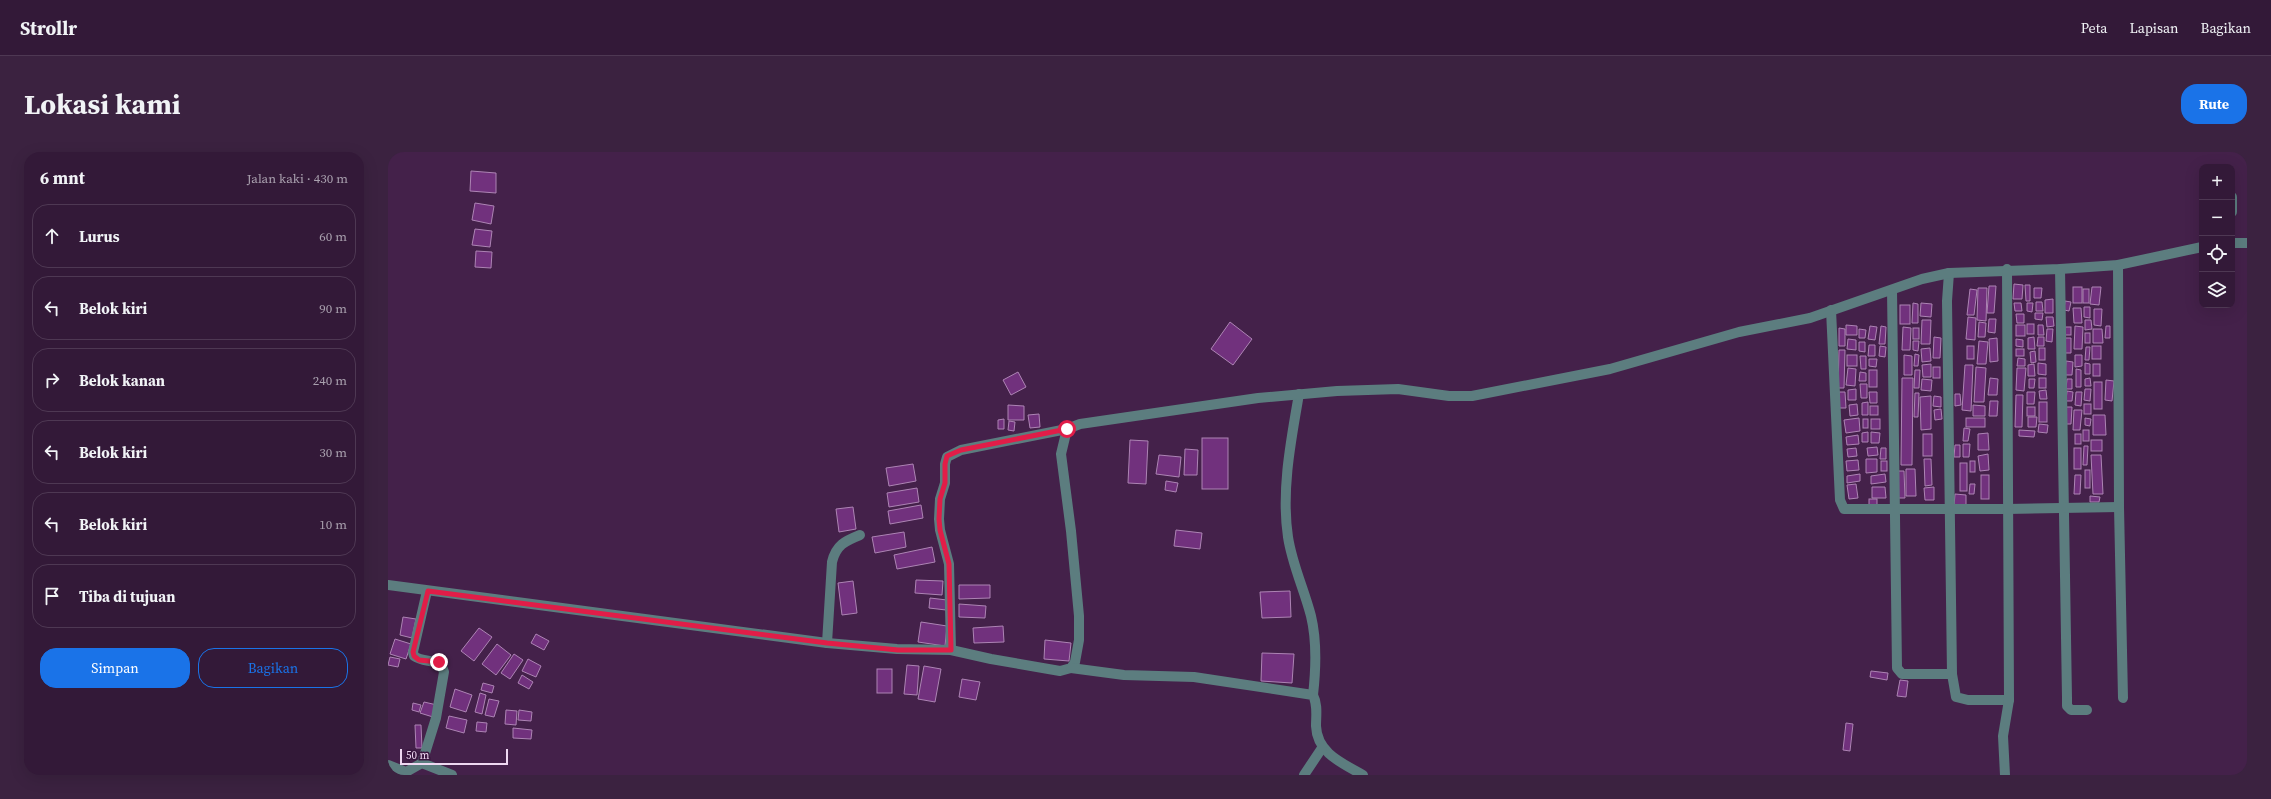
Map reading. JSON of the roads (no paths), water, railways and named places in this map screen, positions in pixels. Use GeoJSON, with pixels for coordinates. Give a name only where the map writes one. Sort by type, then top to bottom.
{"type":"FeatureCollection","features":[{"type":"Feature","properties":{"kind":"street"},"geometry":{"type":"LineString","coordinates":[[2235,243],[2247,243]]}},
{"type":"Feature","properties":{"kind":"street"},"geometry":{"type":"LineString","coordinates":[[951,650],[949,564],[940,530],[940,499],[945,483],[945,464],[947,456],[961,450],[1067,429],[1093,421],[1258,398],[1299,394],[1398,389],[1449,396],[1472,396],[1505,388],[1610,369],[1739,332],[1810,318],[1922,279],[1949,272],[2007,269],[2060,269],[2118,265],[2199,248]]}},
{"type":"Feature","properties":{"kind":"street"},"geometry":{"type":"LineString","coordinates":[[2118,265],[2119,507],[2123,698]]}},
{"type":"Feature","properties":{"kind":"street"},"geometry":{"type":"LineString","coordinates":[[2005,775],[2003,736],[2009,700],[2007,269]]}},
{"type":"Feature","properties":{"kind":"street"},"geometry":{"type":"LineString","coordinates":[[2060,269],[2067,706],[2071,710],[2087,710]]}},
{"type":"Feature","properties":{"kind":"street"},"geometry":{"type":"LineString","coordinates":[[1949,272],[1947,301],[1952,674],[1954,692],[1960,699],[2009,700]]}},
{"type":"Feature","properties":{"kind":"street"},"geometry":{"type":"LineString","coordinates":[[1892,290],[1897,668],[1902,674],[1909,676],[1952,674]]}},
{"type":"Feature","properties":{"kind":"street"},"geometry":{"type":"LineString","coordinates":[[1831,310],[1842,508],[1846,510],[1894,510],[2119,507]]}},
{"type":"Feature","properties":{"kind":"street"},"geometry":{"type":"LineString","coordinates":[[1299,394],[1288,476],[1286,521],[1293,560],[1311,618],[1316,666],[1313,695],[1316,706],[1317,734],[1322,748],[1363,775]]}},
{"type":"Feature","properties":{"kind":"street"},"geometry":{"type":"LineString","coordinates":[[1067,429],[1061,454],[1079,616],[1078,653],[1071,668]]}},
{"type":"Feature","properties":{"kind":"street"},"geometry":{"type":"LineString","coordinates":[[827,643],[832,562],[835,551],[840,545],[860,535]]}},
{"type":"Feature","properties":{"kind":"street"},"geometry":{"type":"LineString","coordinates":[[388,585],[827,643],[898,650],[951,650],[1052,671],[1071,668],[1124,675],[1194,678],[1313,695]]}},
{"type":"Feature","properties":{"kind":"street"},"geometry":{"type":"LineString","coordinates":[[388,765],[405,773],[422,763],[436,718],[444,672],[443,666],[439,662],[419,660],[414,656],[413,652],[428,591]]}},
{"type":"Feature","properties":{"kind":"street"},"geometry":{"type":"LineString","coordinates":[[1304,775],[1322,748]]}},
{"type":"Feature","properties":{"kind":"street"},"geometry":{"type":"LineString","coordinates":[[422,763],[452,775]]}}]}
